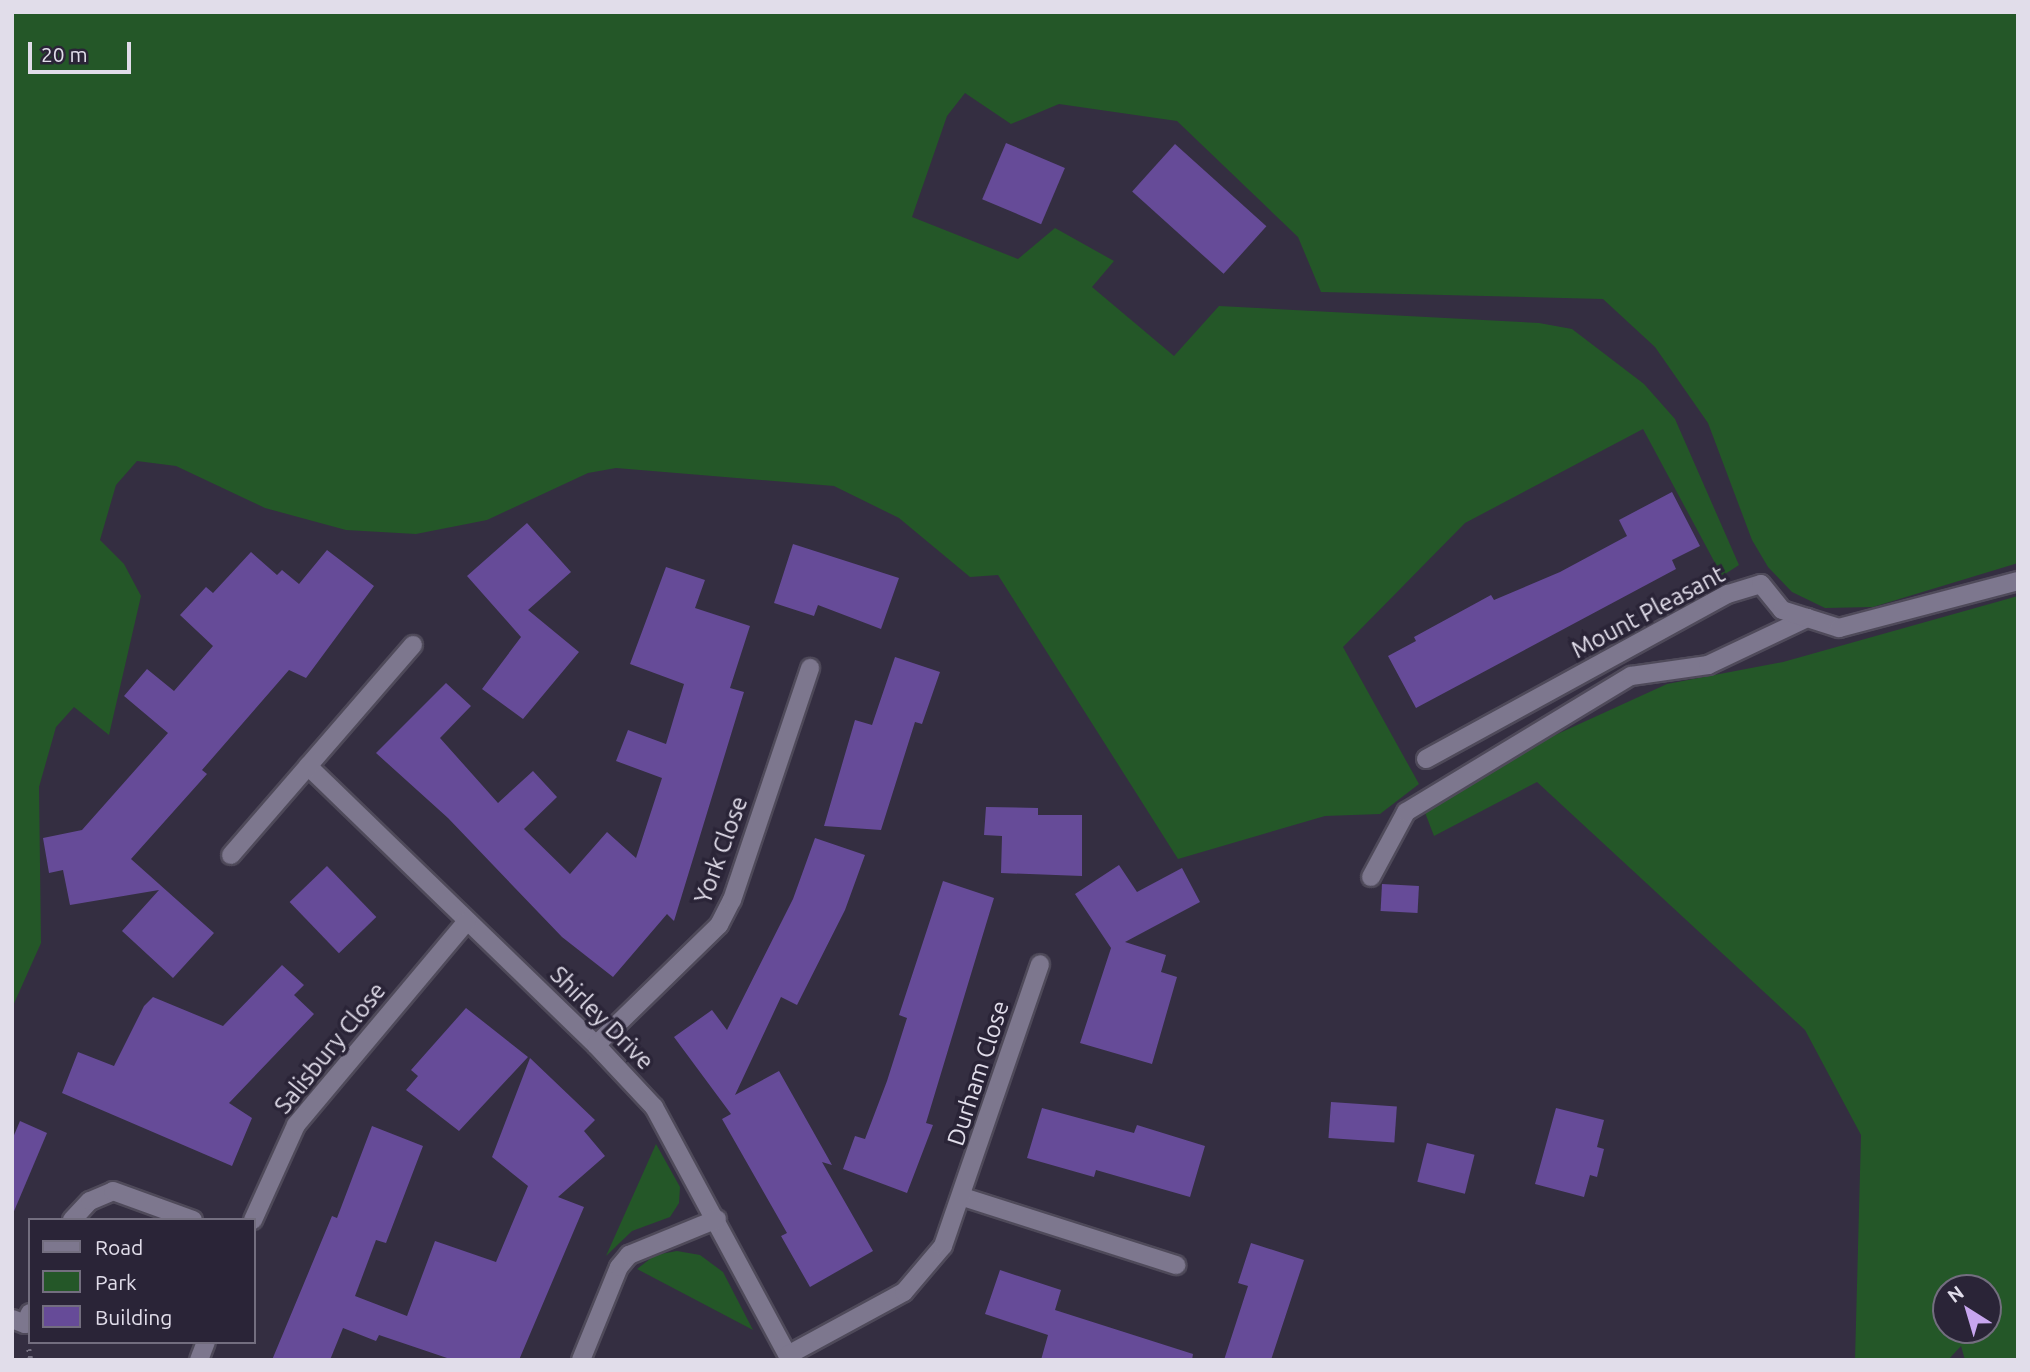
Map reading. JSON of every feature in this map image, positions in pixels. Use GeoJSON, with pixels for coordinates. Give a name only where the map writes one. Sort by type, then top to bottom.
{"type":"FeatureCollection","features":[{"type":"Feature","properties":{"kind":"street","name":"Mount Pleasant"},"geometry":{"type":"LineString","coordinates":[[1426,759],[1728,594],[1761,584],[1782,610],[1839,628],[2018,581]]}},
{"type":"Feature","properties":{"kind":"street"},"geometry":{"type":"LineString","coordinates":[[1371,877],[1406,812],[1631,676],[1708,665],[1807,618]]}},
{"type":"Feature","properties":{"kind":"street"},"geometry":{"type":"LineString","coordinates":[[231,855],[413,645]]}},
{"type":"Feature","properties":{"kind":"street","name":"York Close"},"geometry":{"type":"LineString","coordinates":[[596,1045],[719,925],[732,900],[810,668]]}},
{"type":"Feature","properties":{"kind":"street","name":"Shirley Drive"},"geometry":{"type":"LineString","coordinates":[[308,766],[596,1045],[654,1107],[718,1219],[789,1357]]}},
{"type":"Feature","properties":{"kind":"street","name":"Salisbury Close"},"geometry":{"type":"LineString","coordinates":[[254,1218],[296,1125],[467,921]]}},
{"type":"Feature","properties":{"kind":"street","name":"Durham Close"},"geometry":{"type":"LineString","coordinates":[[789,1357],[904,1292],[943,1246],[964,1197],[1040,964]]}},
{"type":"Feature","properties":{"kind":"street"},"geometry":{"type":"LineString","coordinates":[[74,1218],[90,1201],[113,1191],[187,1218]]}},
{"type":"Feature","properties":{"kind":"street"},"geometry":{"type":"LineString","coordinates":[[964,1197],[1176,1265]]}},
{"type":"Feature","properties":{"kind":"street"},"geometry":{"type":"LineString","coordinates":[[581,1360],[619,1267],[629,1255],[718,1219]]}},
{"type":"Feature","properties":{"kind":"street"},"geometry":{"type":"LineString","coordinates":[[12,1319],[24,1324],[28,1316]]}},
{"type":"Feature","properties":{"kind":"green space"},"geometry":{"type":"Polygon","coordinates":[[[12,12],[2018,12],[2018,563],[1873,607],[1825,608],[1792,592],[1768,567],[1752,540],[1708,423],[1655,347],[1603,299],[1321,292],[1298,237],[1177,121],[1059,104],[1011,124],[965,93],[947,116],[912,217],[1018,259],[1055,228],[1114,261],[1092,287],[1174,356],[1219,306],[1539,323],[1572,329],[1644,384],[1675,419],[1739,565],[1722,576],[1643,429],[1465,523],[1343,647],[1419,784],[1380,814],[1325,816],[1178,859],[998,575],[970,577],[899,518],[834,486],[616,468],[588,473],[487,520],[416,534],[346,530],[265,508],[176,466],[137,461],[116,485],[100,540],[124,564],[141,596],[109,735],[74,707],[56,727],[39,787],[41,943],[12,1008],[12,12]]]}},
{"type":"Feature","properties":{"kind":"green space"},"geometry":{"type":"Polygon","coordinates":[[[2018,596],[2018,1360],[1965,1360],[1961,1346],[1948,1360],[1855,1360],[1861,1135],[1805,1030],[1537,782],[1434,836],[1424,810],[1553,736],[1667,684],[1783,662],[2018,596]]]}},
{"type":"Feature","properties":{"kind":"green space"},"geometry":{"type":"Polygon","coordinates":[[[656,1144],[680,1187],[679,1203],[670,1217],[632,1231],[606,1256],[656,1144]]]}},
{"type":"Feature","properties":{"kind":"green space"},"geometry":{"type":"Polygon","coordinates":[[[677,1251],[700,1255],[723,1272],[753,1330],[637,1269],[655,1255],[677,1251]]]}},
{"type":"Feature","properties":{"kind":"building"},"geometry":{"type":"Polygon","coordinates":[[[1006,143],[1065,168],[1041,224],[982,199],[1006,143]]]}},
{"type":"Feature","properties":{"kind":"building"},"geometry":{"type":"Polygon","coordinates":[[[1175,144],[1266,226],[1224,274],[1132,192],[1175,144]]]}},
{"type":"Feature","properties":{"kind":"building"},"geometry":{"type":"Polygon","coordinates":[[[1672,492],[1700,546],[1672,560],[1676,569],[1416,708],[1388,656],[1416,641],[1414,637],[1491,595],[1494,600],[1560,572],[1627,536],[1619,520],[1672,492]]]}},
{"type":"Feature","properties":{"kind":"building"},"geometry":{"type":"Polygon","coordinates":[[[527,523],[571,572],[528,610],[579,652],[523,719],[482,689],[521,637],[467,576],[527,523]]]}},
{"type":"Feature","properties":{"kind":"building"},"geometry":{"type":"Polygon","coordinates":[[[793,544],[899,578],[881,629],[818,605],[814,616],[774,603],[793,544]]]}},
{"type":"Feature","properties":{"kind":"building"},"geometry":{"type":"Polygon","coordinates":[[[327,550],[374,586],[306,678],[289,670],[202,770],[207,774],[131,859],[214,933],[173,978],[122,931],[159,890],[70,905],[63,870],[49,873],[43,838],[82,830],[168,733],[124,696],[147,669],[174,691],[213,646],[180,615],[206,587],[213,593],[251,552],[277,575],[282,570],[299,584],[327,550]]]}},
{"type":"Feature","properties":{"kind":"building"},"geometry":{"type":"Polygon","coordinates":[[[666,567],[705,580],[695,608],[750,626],[730,688],[744,692],[674,921],[667,914],[613,977],[562,937],[448,818],[376,753],[446,683],[471,706],[440,738],[498,803],[533,771],[557,797],[524,829],[570,874],[607,832],[636,858],[662,778],[616,761],[628,730],[666,744],[684,684],[630,664],[666,567]]]}},
{"type":"Feature","properties":{"kind":"building"},"geometry":{"type":"Polygon","coordinates":[[[895,657],[940,672],[922,724],[915,722],[881,830],[824,826],[855,720],[872,725],[895,657]]]}},
{"type":"Feature","properties":{"kind":"building"},"geometry":{"type":"Polygon","coordinates":[[[986,807],[1038,808],[1038,815],[1082,815],[1082,876],[1001,873],[1002,836],[984,835],[986,807]]]}},
{"type":"Feature","properties":{"kind":"building"},"geometry":{"type":"Polygon","coordinates":[[[815,838],[865,855],[845,910],[797,1005],[781,997],[735,1095],[779,1071],[832,1165],[822,1162],[873,1251],[810,1287],[781,1236],[787,1233],[722,1119],[731,1114],[674,1037],[712,1010],[727,1030],[793,899],[815,838]]]}},
{"type":"Feature","properties":{"kind":"building"},"geometry":{"type":"Polygon","coordinates":[[[1119,865],[1137,892],[1182,868],[1200,902],[1125,942],[1166,955],[1161,972],[1177,977],[1152,1064],[1080,1043],[1111,948],[1075,894],[1119,865]]]}},
{"type":"Feature","properties":{"kind":"building"},"geometry":{"type":"Polygon","coordinates":[[[327,866],[376,917],[339,953],[290,902],[327,866]]]}},
{"type":"Feature","properties":{"kind":"building"},"geometry":{"type":"Polygon","coordinates":[[[943,881],[994,898],[926,1123],[933,1125],[907,1193],[843,1169],[855,1136],[865,1139],[887,1081],[907,1018],[899,1015],[943,881]]]}},
{"type":"Feature","properties":{"kind":"building"},"geometry":{"type":"Polygon","coordinates":[[[1382,884],[1419,886],[1418,913],[1381,911],[1382,884]]]}},
{"type":"Feature","properties":{"kind":"building"},"geometry":{"type":"Polygon","coordinates":[[[282,965],[304,985],[294,995],[314,1014],[229,1103],[252,1118],[232,1166],[62,1093],[78,1052],[114,1066],[144,1006],[153,997],[223,1026],[282,965]]]}},
{"type":"Feature","properties":{"kind":"building"},"geometry":{"type":"Polygon","coordinates":[[[466,1008],[528,1057],[459,1131],[406,1090],[418,1076],[411,1070],[466,1008]]]}},
{"type":"Feature","properties":{"kind":"building"},"geometry":{"type":"Polygon","coordinates":[[[530,1058],[595,1120],[584,1131],[605,1156],[558,1197],[584,1207],[519,1360],[453,1360],[379,1335],[376,1341],[343,1328],[330,1360],[272,1360],[332,1216],[337,1218],[372,1126],[423,1146],[386,1243],[376,1240],[355,1296],[407,1316],[435,1241],[496,1262],[528,1186],[492,1157],[530,1058]]]}},
{"type":"Feature","properties":{"kind":"building"},"geometry":{"type":"Polygon","coordinates":[[[1331,1102],[1397,1107],[1394,1143],[1328,1138],[1331,1102]]]}},
{"type":"Feature","properties":{"kind":"building"},"geometry":{"type":"Polygon","coordinates":[[[1042,1108],[1134,1133],[1137,1125],[1205,1146],[1190,1197],[1096,1170],[1094,1177],[1027,1158],[1042,1108]]]}},
{"type":"Feature","properties":{"kind":"building"},"geometry":{"type":"Polygon","coordinates":[[[1556,1108],[1604,1120],[1597,1147],[1604,1149],[1597,1177],[1590,1175],[1584,1197],[1535,1184],[1556,1108]]]}},
{"type":"Feature","properties":{"kind":"building"},"geometry":{"type":"Polygon","coordinates":[[[20,1121],[47,1133],[12,1216],[12,1140],[20,1121]]]}},
{"type":"Feature","properties":{"kind":"building"},"geometry":{"type":"Polygon","coordinates":[[[1427,1143],[1475,1155],[1465,1194],[1417,1182],[1427,1143]]]}},
{"type":"Feature","properties":{"kind":"building"},"geometry":{"type":"Polygon","coordinates":[[[1251,1243],[1304,1260],[1271,1360],[1224,1360],[1248,1286],[1238,1283],[1251,1243]]]}},
{"type":"Feature","properties":{"kind":"building"},"geometry":{"type":"Polygon","coordinates":[[[1000,1270],[1061,1290],[1055,1310],[1193,1354],[1192,1360],[1041,1360],[1048,1335],[985,1314],[1000,1270]]]}}]}
